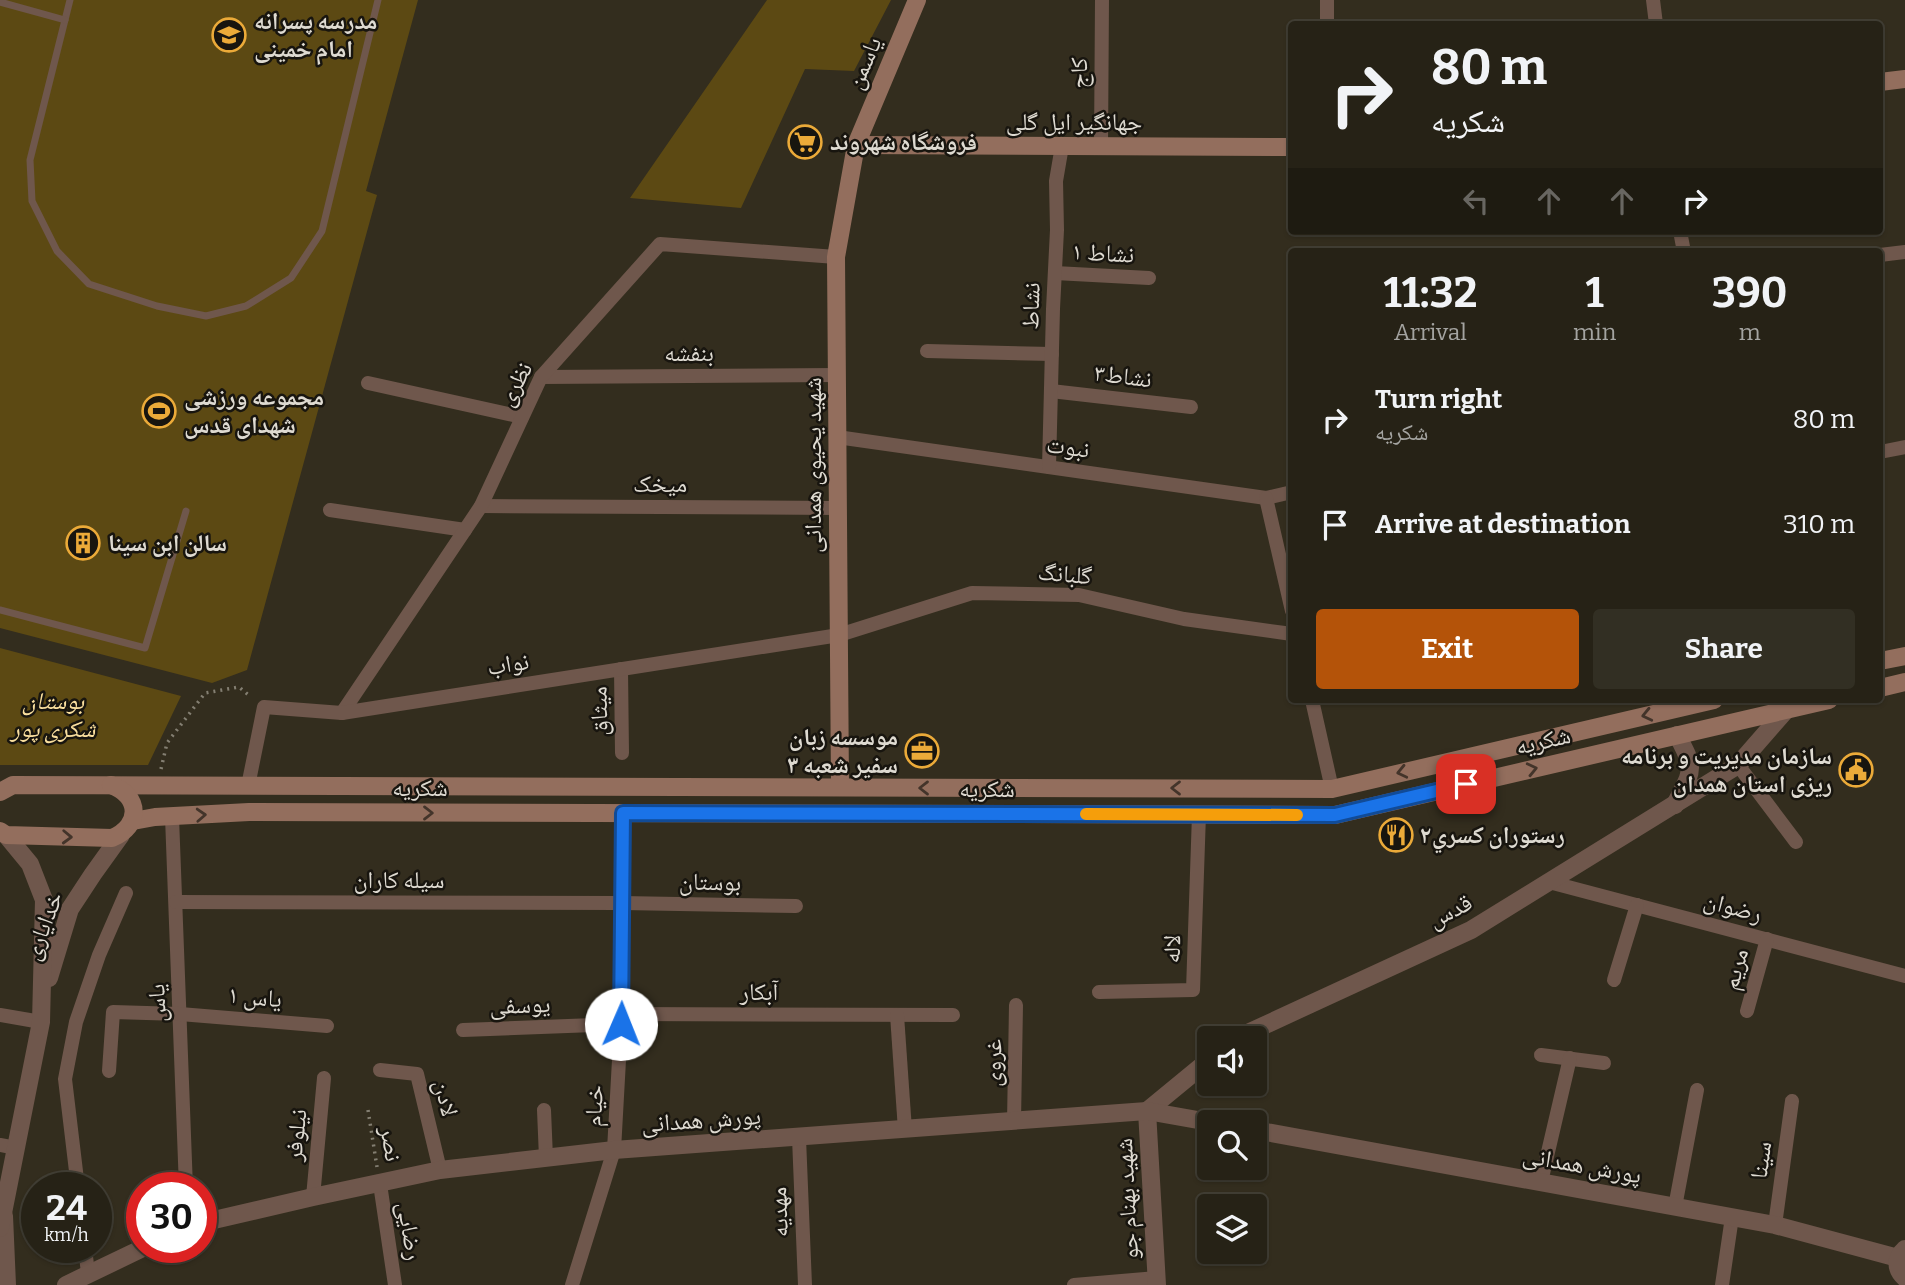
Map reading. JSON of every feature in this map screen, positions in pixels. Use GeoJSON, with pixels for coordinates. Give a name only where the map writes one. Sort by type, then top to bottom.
{"type":"FeatureCollection","features":[{"type":"Feature","properties":{"kind":"main road","name":"یاسمن"},"geometry":{"type":"LineString","coordinates":[[856,145],[917,0]]}},
{"type":"Feature","properties":{"kind":"main road"},"geometry":{"type":"LineString","coordinates":[[1883,82],[1905,79]]}},
{"type":"Feature","properties":{"kind":"main road","name":"جهانگیر ایل گلی"},"geometry":{"type":"LineString","coordinates":[[856,145],[1288,147]]}},
{"type":"Feature","properties":{"kind":"main road","name":"شهید یحیوی همدانی"},"geometry":{"type":"LineString","coordinates":[[840,788],[836,257],[856,145]]}},
{"type":"Feature","properties":{"kind":"main road"},"geometry":{"type":"LineString","coordinates":[[1883,661],[1905,656]]}},
{"type":"Feature","properties":{"kind":"main road"},"geometry":{"type":"LineString","coordinates":[[1883,687],[1905,682]]}},
{"type":"Feature","properties":{"kind":"main road","name":"شکریه"},"geometry":{"type":"LineString","coordinates":[[4,787],[158,785],[1332,789],[1701,703]]}},
{"type":"Feature","properties":{"kind":"main road","name":"شکریه"},"geometry":{"type":"LineString","coordinates":[[3,833],[113,838],[127,828],[155,817],[248,812],[1335,815],[1816,703]]}},
{"type":"Feature","properties":{"kind":"main road"},"geometry":{"type":"LineString","coordinates":[[111,785],[120,788],[132,802],[134,811],[127,828]]}},
{"type":"Feature","properties":{"kind":"street","name":"کاج"},"geometry":{"type":"LineString","coordinates":[[1101,147],[1102,0]]}},
{"type":"Feature","properties":{"kind":"street"},"geometry":{"type":"LineString","coordinates":[[1327,0],[1327,21]]}},
{"type":"Feature","properties":{"kind":"street"},"geometry":{"type":"LineString","coordinates":[[1653,0],[1656,21]]}},
{"type":"Feature","properties":{"kind":"street","name":"نشاط"},"geometry":{"type":"LineString","coordinates":[[1049,467],[1057,230],[1056,181],[1062,146]]}},
{"type":"Feature","properties":{"kind":"street","name":"نظری"},"geometry":{"type":"LineString","coordinates":[[342,713],[481,506],[541,377],[660,244],[836,257]]}},
{"type":"Feature","properties":{"kind":"street"},"geometry":{"type":"LineString","coordinates":[[1883,255],[1905,252]]}},
{"type":"Feature","properties":{"kind":"street","name":"نشاط ۱"},"geometry":{"type":"LineString","coordinates":[[1055,273],[1149,278]]}},
{"type":"Feature","properties":{"kind":"street"},"geometry":{"type":"LineString","coordinates":[[927,351],[1052,354]]}},
{"type":"Feature","properties":{"kind":"street","name":"بنفشه"},"geometry":{"type":"LineString","coordinates":[[541,377],[837,374]]}},
{"type":"Feature","properties":{"kind":"street"},"geometry":{"type":"LineString","coordinates":[[368,383],[522,418]]}},
{"type":"Feature","properties":{"kind":"street","name":"نشاط۳"},"geometry":{"type":"LineString","coordinates":[[1051,391],[1191,407]]}},
{"type":"Feature","properties":{"kind":"street","name":"نبوت"},"geometry":{"type":"LineString","coordinates":[[837,437],[1266,498],[1288,493]]}},
{"type":"Feature","properties":{"kind":"street"},"geometry":{"type":"LineString","coordinates":[[1883,451],[1905,447]]}},
{"type":"Feature","properties":{"kind":"street"},"geometry":{"type":"LineString","coordinates":[[1266,498],[1288,594]]}},
{"type":"Feature","properties":{"kind":"street","name":"میخک"},"geometry":{"type":"LineString","coordinates":[[481,506],[838,508]]}},
{"type":"Feature","properties":{"kind":"street"},"geometry":{"type":"LineString","coordinates":[[330,510],[465,530]]}},
{"type":"Feature","properties":{"kind":"street","name":"گلبانگ"},"geometry":{"type":"LineString","coordinates":[[839,635],[972,593],[1079,595],[1184,620],[1288,633]]}},
{"type":"Feature","properties":{"kind":"street","name":"نواب"},"geometry":{"type":"LineString","coordinates":[[264,707],[342,713],[839,635]]}},
{"type":"Feature","properties":{"kind":"street","name":"میثاق"},"geometry":{"type":"LineString","coordinates":[[621,669],[622,753]]}},
{"type":"Feature","properties":{"kind":"street"},"geometry":{"type":"LineString","coordinates":[[1313,703],[1332,789]]}},
{"type":"Feature","properties":{"kind":"street"},"geometry":{"type":"LineString","coordinates":[[248,786],[264,707]]}},
{"type":"Feature","properties":{"kind":"street","name":"قدس"},"geometry":{"type":"LineString","coordinates":[[1263,1026],[1471,930],[1738,765],[1786,710]]}},
{"type":"Feature","properties":{"kind":"street"},"geometry":{"type":"LineString","coordinates":[[1675,806],[1690,774],[1690,759],[1677,736]]}},
{"type":"Feature","properties":{"kind":"street"},"geometry":{"type":"LineString","coordinates":[[1738,765],[1796,842]]}},
{"type":"Feature","properties":{"kind":"street","name":"خیام"},"geometry":{"type":"LineString","coordinates":[[572,1285],[614,1150],[621,1019],[623,813]]}},
{"type":"Feature","properties":{"kind":"street","name":"لاله"},"geometry":{"type":"LineString","coordinates":[[1099,992],[1193,990],[1199,814]]}},
{"type":"Feature","properties":{"kind":"street","name":"یاس"},"geometry":{"type":"LineString","coordinates":[[172,817],[185,1172]]}},
{"type":"Feature","properties":{"kind":"street","name":"خدایاری"},"geometry":{"type":"LineString","coordinates":[[43,998],[71,909],[127,828]]}},
{"type":"Feature","properties":{"kind":"street","name":"خدایاری"},"geometry":{"type":"LineString","coordinates":[[3,833],[30,864],[44,900],[43,998]]}},
{"type":"Feature","properties":{"kind":"street","name":"رضوان"},"geometry":{"type":"LineString","coordinates":[[1549,882],[1905,976]]}},
{"type":"Feature","properties":{"kind":"street"},"geometry":{"type":"LineString","coordinates":[[76,1172],[65,1079],[76,1021],[99,956],[126,893]]}},
{"type":"Feature","properties":{"kind":"street","name":"سیله کاران"},"geometry":{"type":"LineString","coordinates":[[176,902],[622,903]]}},
{"type":"Feature","properties":{"kind":"street","name":"بوستان"},"geometry":{"type":"LineString","coordinates":[[622,903],[796,906]]}},
{"type":"Feature","properties":{"kind":"street"},"geometry":{"type":"LineString","coordinates":[[1614,980],[1637,905]]}},
{"type":"Feature","properties":{"kind":"street","name":"مریم"},"geometry":{"type":"LineString","coordinates":[[1747,1011],[1767,939]]}},
{"type":"Feature","properties":{"kind":"street"},"geometry":{"type":"LineString","coordinates":[[6,1285],[2,1220],[8,1146],[41,1022],[43,998]]}},
{"type":"Feature","properties":{"kind":"street","name":"غروی"},"geometry":{"type":"LineString","coordinates":[[1014,1122],[1017,1005]]}},
{"type":"Feature","properties":{"kind":"street","name":"یاس ۱"},"geometry":{"type":"LineString","coordinates":[[109,1071],[113,1012],[180,1014],[327,1026]]}},
{"type":"Feature","properties":{"kind":"street"},"geometry":{"type":"LineString","coordinates":[[0,1015],[41,1022]]}},
{"type":"Feature","properties":{"kind":"street"},"geometry":{"type":"LineString","coordinates":[[897,1015],[905,1130]]}},
{"type":"Feature","properties":{"kind":"street","name":"آبکار"},"geometry":{"type":"LineString","coordinates":[[621,1019],[953,1015]]}},
{"type":"Feature","properties":{"kind":"street","name":"یوسفی"},"geometry":{"type":"LineString","coordinates":[[463,1030],[621,1019]]}},
{"type":"Feature","properties":{"kind":"street"},"geometry":{"type":"LineString","coordinates":[[1541,1055],[1604,1063]]}},
{"type":"Feature","properties":{"kind":"street"},"geometry":{"type":"LineString","coordinates":[[1541,1182],[1570,1058]]}},
{"type":"Feature","properties":{"kind":"street","name":"لادن"},"geometry":{"type":"LineString","coordinates":[[380,1070],[417,1074],[440,1170]]}},
{"type":"Feature","properties":{"kind":"street"},"geometry":{"type":"LineString","coordinates":[[1147,1111],[1197,1070]]}},
{"type":"Feature","properties":{"kind":"street","name":"نیلوفر"},"geometry":{"type":"LineString","coordinates":[[313,1197],[324,1078]]}},
{"type":"Feature","properties":{"kind":"street"},"geometry":{"type":"LineString","coordinates":[[1675,1207],[1697,1090]]}},
{"type":"Feature","properties":{"kind":"street","name":"سینا"},"geometry":{"type":"LineString","coordinates":[[1774,1225],[1792,1101]]}},
{"type":"Feature","properties":{"kind":"street"},"geometry":{"type":"LineString","coordinates":[[544,1110],[546,1158]]}},
{"type":"Feature","properties":{"kind":"street","name":"پورش همدانی"},"geometry":{"type":"LineString","coordinates":[[217,1219],[440,1170],[614,1150],[1147,1111],[1197,1120]]}},
{"type":"Feature","properties":{"kind":"street","name":"شهید بهنام جو"},"geometry":{"type":"LineString","coordinates":[[1147,1111],[1157,1282]]}},
{"type":"Feature","properties":{"kind":"street","name":"پورش همدانی"},"geometry":{"type":"LineString","coordinates":[[1267,1132],[1774,1225],[1901,1254]]}},
{"type":"Feature","properties":{"kind":"street","name":"مهدیه"},"geometry":{"type":"LineString","coordinates":[[799,1138],[805,1285]]}},
{"type":"Feature","properties":{"kind":"street","name":"رضایی"},"geometry":{"type":"LineString","coordinates":[[380,1184],[396,1285]]}},
{"type":"Feature","properties":{"kind":"street"},"geometry":{"type":"LineString","coordinates":[[1722,1285],[1731,1217]]}},
{"type":"Feature","properties":{"kind":"street"},"geometry":{"type":"LineString","coordinates":[[1901,1254],[1898,1271],[1905,1278]]}},
{"type":"Feature","properties":{"kind":"street"},"geometry":{"type":"LineString","coordinates":[[66,1285],[126,1255]]}},
{"type":"Feature","properties":{"kind":"street"},"geometry":{"type":"LineString","coordinates":[[87,1263],[88,1273]]}},
{"type":"Feature","properties":{"kind":"street"},"geometry":{"type":"LineString","coordinates":[[1074,1285],[1157,1282]]}},
{"type":"Feature","properties":{"kind":"lane"},"geometry":{"type":"LineString","coordinates":[[70,0],[30,160],[32,201],[57,251],[89,284],[157,306],[206,316],[246,306],[290,278],[322,232],[378,0]]}},
{"type":"Feature","properties":{"kind":"lane"},"geometry":{"type":"LineString","coordinates":[[0,2],[65,20]]}},
{"type":"Feature","properties":{"kind":"lane"},"geometry":{"type":"LineString","coordinates":[[0,610],[145,648],[186,511]]}},
{"type":"Feature","properties":{"kind":"path"},"geometry":{"type":"LineString","coordinates":[[158,785],[167,743],[205,693],[239,687],[264,707]]}},
{"type":"Feature","properties":{"kind":"path","name":"نصر"},"geometry":{"type":"LineString","coordinates":[[368,1110],[380,1184]]}},
{"type":"Feature","properties":{"kind":"green space","name":"مجموعه ورزشی شهدای قدس"},"geometry":{"type":"Polygon","coordinates":[[[0,0],[418,0],[366,191],[377,195],[247,670],[212,683],[0,628],[0,0]]]}},
{"type":"Feature","properties":{"kind":"green space"},"geometry":{"type":"Polygon","coordinates":[[[767,0],[891,0],[854,71],[805,69],[741,208],[630,198],[767,0]]]}},
{"type":"Feature","properties":{"kind":"green space","name":"بوستان شکری پور"},"geometry":{"type":"Polygon","coordinates":[[[0,648],[181,696],[148,765],[0,765],[0,648]]]}},
{"type":"Feature","properties":{"kind":"slow traffic"},"geometry":{"type":"LineString","coordinates":[[1086,814],[1297,815]]}},
{"type":"Feature","properties":{"kind":"place","name":"مدرسه پسرانه امام خمینی"},"geometry":{"type":"Point","coordinates":[229,35]}},
{"type":"Feature","properties":{"kind":"place","name":"فروشگاه شهروند"},"geometry":{"type":"Point","coordinates":[805,142]}},
{"type":"Feature","properties":{"kind":"place","name":"مجموعه ورزشی شهدای قدس"},"geometry":{"type":"Point","coordinates":[159,411]}},
{"type":"Feature","properties":{"kind":"place","name":"سالن ابن سینا"},"geometry":{"type":"Point","coordinates":[83,543]}},
{"type":"Feature","properties":{"kind":"place","name":"موسسه زبان سفیر شعبه ۳"},"geometry":{"type":"Point","coordinates":[922,751]}},
{"type":"Feature","properties":{"kind":"place","name":"سازمان مدیریت و برنامه ریزی استان همدان"},"geometry":{"type":"Point","coordinates":[1856,770]}},
{"type":"Feature","properties":{"kind":"place","name":"رستوران کسري٢"},"geometry":{"type":"Point","coordinates":[1396,835]}},
{"type":"Feature","properties":{"kind":"route"},"geometry":{"type":"LineString","coordinates":[[621,1024],[623,813],[1335,815],[1466,784]]}}]}
